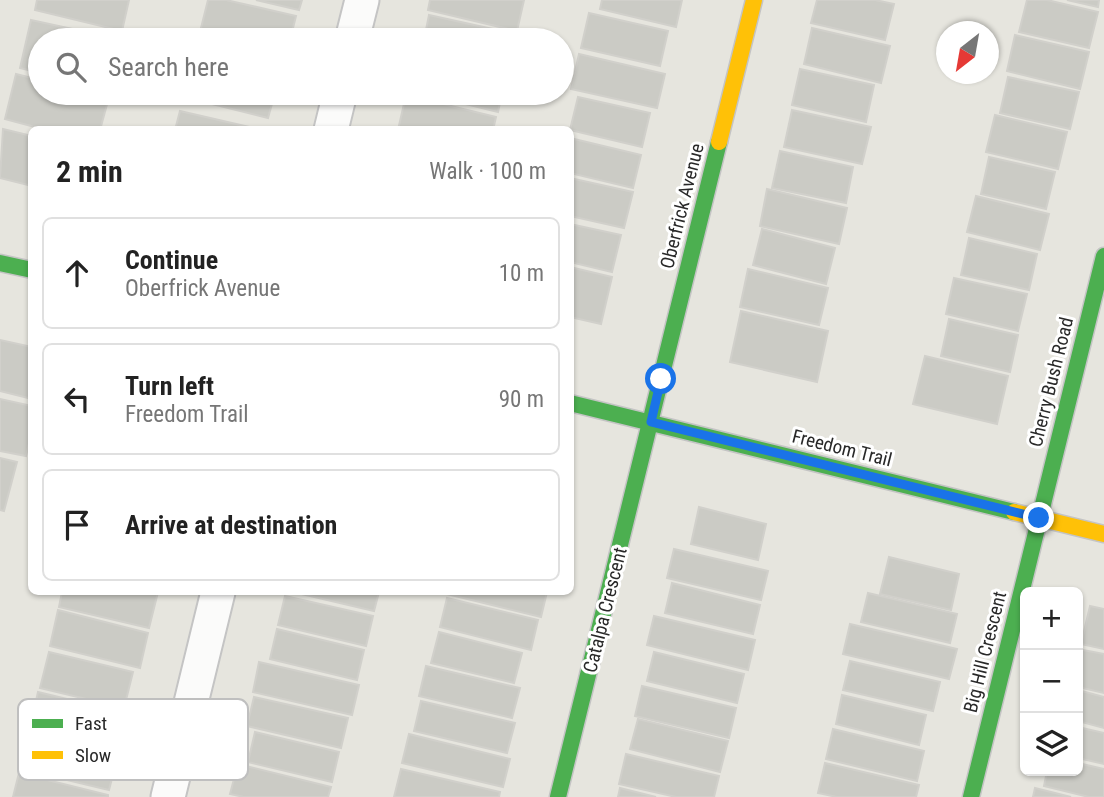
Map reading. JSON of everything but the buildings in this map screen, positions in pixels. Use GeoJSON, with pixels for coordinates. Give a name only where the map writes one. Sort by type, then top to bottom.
{"type":"FeatureCollection","features":[{"type":"Feature","properties":{"kind":"street"},"geometry":{"type":"LineString","coordinates":[[355,28],[362,0]]}},
{"type":"Feature","properties":{"kind":"street","name":"Oberfrick Avenue"},"geometry":{"type":"LineString","coordinates":[[651,422],[754,0]]}},
{"type":"Feature","properties":{"kind":"street"},"geometry":{"type":"LineString","coordinates":[[332,126],[337,105]]}},
{"type":"Feature","properties":{"kind":"street","name":"Cherry Bush Road"},"geometry":{"type":"LineString","coordinates":[[1039,518],[1104,256]]}},
{"type":"Feature","properties":{"kind":"street"},"geometry":{"type":"LineString","coordinates":[[0,262],[28,269]]}},
{"type":"Feature","properties":{"kind":"street","name":"Freedom Trail"},"geometry":{"type":"LineString","coordinates":[[574,404],[1104,534]]}},
{"type":"Feature","properties":{"kind":"street","name":"Catalpa Crescent"},"geometry":{"type":"LineString","coordinates":[[558,797],[651,422]]}},
{"type":"Feature","properties":{"kind":"street","name":"Big Hill Crescent"},"geometry":{"type":"LineString","coordinates":[[971,797],[1039,518]]}},
{"type":"Feature","properties":{"kind":"street"},"geometry":{"type":"LineString","coordinates":[[192,699],[217,595]]}},
{"type":"Feature","properties":{"kind":"traffic: fast"},"geometry":{"type":"LineString","coordinates":[[558,797],[719,142]]}},
{"type":"Feature","properties":{"kind":"traffic: fast"},"geometry":{"type":"LineString","coordinates":[[971,797],[1104,256]]}},
{"type":"Feature","properties":{"kind":"traffic: fast"},"geometry":{"type":"LineString","coordinates":[[0,263],[28,269]]}},
{"type":"Feature","properties":{"kind":"traffic: fast"},"geometry":{"type":"LineString","coordinates":[[574,404],[1014,512]]}},
{"type":"Feature","properties":{"kind":"traffic: slow"},"geometry":{"type":"LineString","coordinates":[[719,142],[754,0]]}},
{"type":"Feature","properties":{"kind":"traffic: slow"},"geometry":{"type":"LineString","coordinates":[[1014,512],[1104,534]]}},
{"type":"Feature","properties":{"kind":"route"},"geometry":{"type":"LineString","coordinates":[[661,379],[651,422],[1039,518]]}}]}
